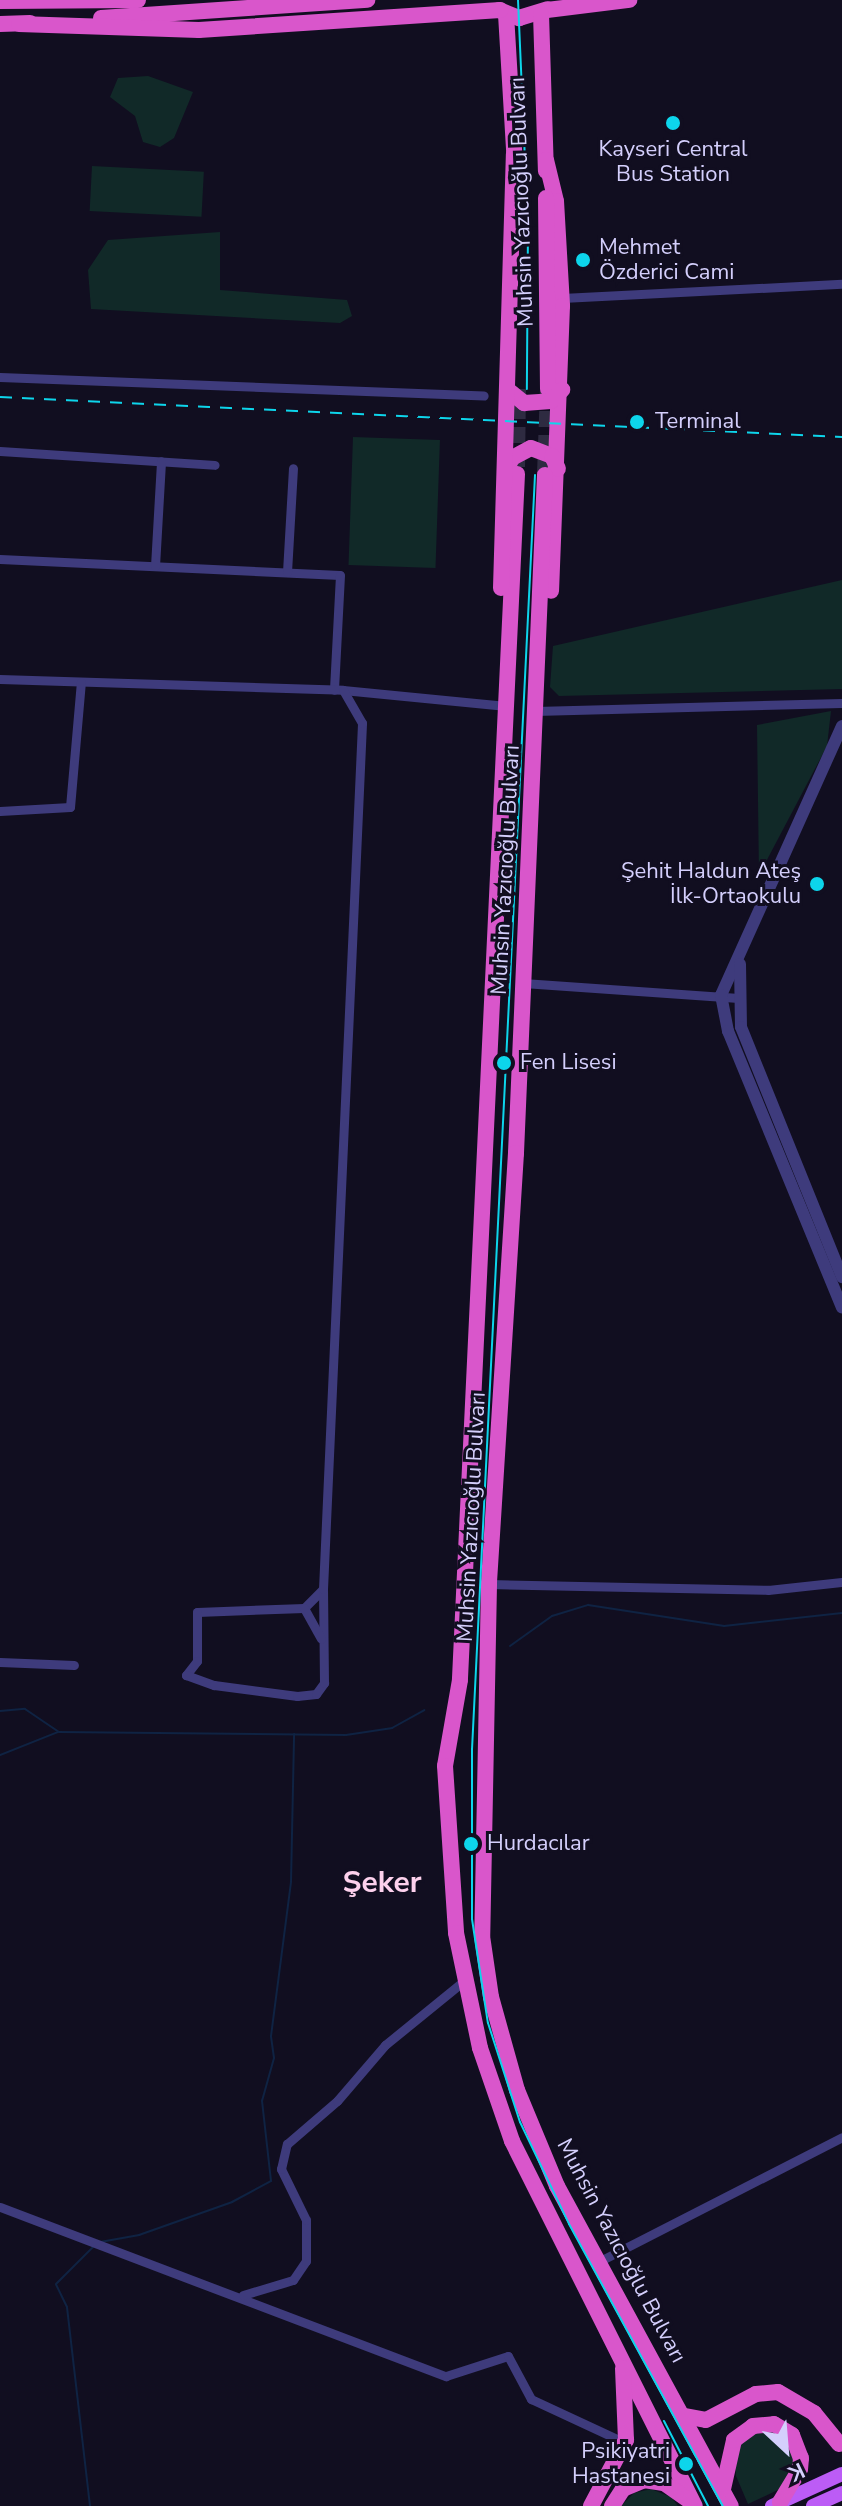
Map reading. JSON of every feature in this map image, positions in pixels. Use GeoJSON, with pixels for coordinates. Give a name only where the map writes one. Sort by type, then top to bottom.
{"type":"FeatureCollection","features":[{"type":"Feature","properties":{"kind":"highway"},"geometry":{"type":"LineString","coordinates":[[0,1],[138,0]]}},
{"type":"Feature","properties":{"kind":"highway"},"geometry":{"type":"LineString","coordinates":[[19,24],[367,0]]}},
{"type":"Feature","properties":{"kind":"highway"},"geometry":{"type":"LineString","coordinates":[[0,24],[199,30],[498,8],[519,18],[548,8],[629,0]]}},
{"type":"Feature","properties":{"kind":"highway","name":"Muhsin Yazıcıoğlu Bulvarı"},"geometry":{"type":"LineString","coordinates":[[498,8],[514,154],[513,389],[511,473],[499,619],[506,706],[460,1680],[445,1766],[456,1933],[480,2048],[512,2141],[695,2505]]}},
{"type":"Feature","properties":{"kind":"highway","name":"Muhsin Yazıcıoğlu Bulvarı"},"geometry":{"type":"LineString","coordinates":[[548,8],[546,160],[555,389],[547,654],[535,711],[489,1584],[482,1936],[491,1997],[517,2090],[557,2186],[727,2498]]}},
{"type":"Feature","properties":{"kind":"highway"},"geometry":{"type":"LineString","coordinates":[[513,389],[524,403],[551,401],[555,389],[562,298],[556,201],[546,160]]}},
{"type":"Feature","properties":{"kind":"highway"},"geometry":{"type":"LineString","coordinates":[[511,473],[512,458],[531,448],[552,456],[552,473]]}},
{"type":"Feature","properties":{"kind":"highway"},"geometry":{"type":"LineString","coordinates":[[591,2506],[626,2443],[629,2420],[621,2354]]}},
{"type":"Feature","properties":{"kind":"highway"},"geometry":{"type":"LineString","coordinates":[[684,2416],[706,2420],[756,2394],[783,2393],[814,2413],[839,2444]]}},
{"type":"Feature","properties":{"kind":"highway"},"geometry":{"type":"LineString","coordinates":[[701,2448],[723,2413]]}},
{"type":"Feature","properties":{"kind":"highway"},"geometry":{"type":"LineString","coordinates":[[727,2498],[734,2440],[753,2426],[774,2424],[792,2435],[801,2458],[800,2469],[776,2504]]}},
{"type":"Feature","properties":{"kind":"highway"},"geometry":{"type":"LineString","coordinates":[[612,2506],[627,2486],[651,2480],[670,2486],[695,2505]]}},
{"type":"Feature","properties":{"kind":"main road"},"geometry":{"type":"LineString","coordinates":[[776,2504],[842,2474]]}},
{"type":"Feature","properties":{"kind":"main road"},"geometry":{"type":"LineString","coordinates":[[813,2506],[842,2493]]}},
{"type":"Feature","properties":{"kind":"street"},"geometry":{"type":"LineString","coordinates":[[562,298],[842,284]]}},
{"type":"Feature","properties":{"kind":"street"},"geometry":{"type":"LineString","coordinates":[[0,377],[484,396]]}},
{"type":"Feature","properties":{"kind":"street"},"geometry":{"type":"LineString","coordinates":[[0,451],[215,465]]}},
{"type":"Feature","properties":{"kind":"street"},"geometry":{"type":"LineString","coordinates":[[155,566],[161,461]]}},
{"type":"Feature","properties":{"kind":"street"},"geometry":{"type":"LineString","coordinates":[[287,572],[293,468]]}},
{"type":"Feature","properties":{"kind":"street"},"geometry":{"type":"LineString","coordinates":[[0,559],[340,575],[339,690],[362,723],[321,1639],[324,1683],[313,1695],[222,1687],[186,1675],[197,1661],[197,1612],[304,1608],[323,1589]]}},
{"type":"Feature","properties":{"kind":"street"},"geometry":{"type":"LineString","coordinates":[[0,679],[339,690],[506,706]]}},
{"type":"Feature","properties":{"kind":"street"},"geometry":{"type":"LineString","coordinates":[[0,811],[70,807],[81,682]]}},
{"type":"Feature","properties":{"kind":"street"},"geometry":{"type":"LineString","coordinates":[[535,711],[842,703]]}},
{"type":"Feature","properties":{"kind":"street"},"geometry":{"type":"LineString","coordinates":[[842,726],[721,995],[728,1031],[842,1307]]}},
{"type":"Feature","properties":{"kind":"street"},"geometry":{"type":"LineString","coordinates":[[740,956],[738,998],[741,1027],[842,1277]]}},
{"type":"Feature","properties":{"kind":"street"},"geometry":{"type":"LineString","coordinates":[[523,983],[738,998]]}},
{"type":"Feature","properties":{"kind":"street"},"geometry":{"type":"LineString","coordinates":[[489,1584],[768,1590],[842,1582]]}},
{"type":"Feature","properties":{"kind":"street"},"geometry":{"type":"LineString","coordinates":[[304,1608],[321,1639]]}},
{"type":"Feature","properties":{"kind":"street"},"geometry":{"type":"LineString","coordinates":[[0,1662],[74,1665]]}},
{"type":"Feature","properties":{"kind":"street"},"geometry":{"type":"LineString","coordinates":[[243,2295],[293,2280],[306,2261],[306,2220],[281,2169],[287,2144],[337,2101],[376,2054],[465,1980]]}},
{"type":"Feature","properties":{"kind":"street"},"geometry":{"type":"LineString","coordinates":[[598,2262],[842,2137]]}},
{"type":"Feature","properties":{"kind":"street"},"geometry":{"type":"LineString","coordinates":[[0,2207],[243,2295],[446,2376],[508,2356],[531,2399],[626,2443]]}},
{"type":"Feature","properties":{"kind":"green space"},"geometry":{"type":"Polygon","coordinates":[[[148,76],[193,92],[174,138],[160,147],[143,142],[135,116],[110,97],[118,78],[148,76]]]}},
{"type":"Feature","properties":{"kind":"green space"},"geometry":{"type":"Polygon","coordinates":[[[92,166],[204,172],[201,217],[90,211],[92,166]]]}},
{"type":"Feature","properties":{"kind":"green space"},"geometry":{"type":"Polygon","coordinates":[[[220,232],[220,290],[347,300],[352,316],[340,323],[91,309],[88,270],[108,240],[220,232]]]}},
{"type":"Feature","properties":{"kind":"green space"},"geometry":{"type":"Polygon","coordinates":[[[353,437],[440,440],[435,568],[349,565],[353,437]]]}},
{"type":"Feature","properties":{"kind":"green space"},"geometry":{"type":"Polygon","coordinates":[[[842,580],[842,689],[559,696],[550,687],[553,646],[842,580]]]}},
{"type":"Feature","properties":{"kind":"green space"},"geometry":{"type":"Polygon","coordinates":[[[831,711],[827,746],[759,875],[757,725],[831,711]]]}},
{"type":"Feature","properties":{"kind":"green space"},"geometry":{"type":"Polygon","coordinates":[[[772,2432],[785,2439],[796,2459],[782,2488],[748,2504],[736,2476],[735,2456],[742,2443],[757,2433],[772,2432]]]}},
{"type":"Feature","properties":{"kind":"green space"},"geometry":{"type":"Polygon","coordinates":[[[651,2489],[671,2497],[678,2506],[621,2506],[634,2493],[651,2489]]]}},
{"type":"Feature","properties":{"kind":"waterway"},"geometry":{"type":"LineString","coordinates":[[510,1646],[552,1616],[588,1605],[724,1626],[842,1613]]}},
{"type":"Feature","properties":{"kind":"waterway"},"geometry":{"type":"LineString","coordinates":[[0,1711],[25,1709],[59,1732],[346,1735],[392,1728],[424,1710]]}},
{"type":"Feature","properties":{"kind":"waterway"},"geometry":{"type":"LineString","coordinates":[[0,1755],[58,1732]]}},
{"type":"Feature","properties":{"kind":"waterway"},"geometry":{"type":"LineString","coordinates":[[100,2242],[139,2235],[232,2202],[271,2181],[262,2101],[274,2058],[271,2036],[291,1882],[294,1734]]}},
{"type":"Feature","properties":{"kind":"waterway"},"geometry":{"type":"LineString","coordinates":[[90,2506],[67,2307],[56,2284],[95,2245]]}},
{"type":"Feature","properties":{"kind":"tunnel"},"geometry":{"type":"LineString","coordinates":[[517,467],[518,389]]}},
{"type":"Feature","properties":{"kind":"tunnel"},"geometry":{"type":"LineString","coordinates":[[545,475],[548,389]]}},
{"type":"Feature","properties":{"kind":"tram line"},"geometry":{"type":"LineString","coordinates":[[518,0],[528,226],[527,389]]}},
{"type":"Feature","properties":{"kind":"tram line"},"geometry":{"type":"LineString","coordinates":[[535,475],[472,1749],[472,1919],[488,2023],[520,2122],[569,2224],[723,2506]]}},
{"type":"Feature","properties":{"kind":"tram line"},"geometry":{"type":"LineString","coordinates":[[664,2421],[708,2506]]}},
{"type":"Feature","properties":{"kind":"railway"},"geometry":{"type":"LineString","coordinates":[[0,397],[842,437]]}},
{"type":"Feature","properties":{"kind":"place","name":"Kayseri Central Bus Station"},"geometry":{"type":"Point","coordinates":[673,123]}},
{"type":"Feature","properties":{"kind":"place","name":"Mehmet Özderici Cami"},"geometry":{"type":"Point","coordinates":[583,260]}},
{"type":"Feature","properties":{"kind":"place","name":"Terminal"},"geometry":{"type":"Point","coordinates":[637,422]}},
{"type":"Feature","properties":{"kind":"place","name":"Şehit Haldun Ateş İlk-Ortaokulu"},"geometry":{"type":"Point","coordinates":[817,884]}},
{"type":"Feature","properties":{"kind":"place","name":"Fen Lisesi"},"geometry":{"type":"Point","coordinates":[504,1063]}},
{"type":"Feature","properties":{"kind":"place","name":"Hurdacılar"},"geometry":{"type":"Point","coordinates":[471,1844]}},
{"type":"Feature","properties":{"kind":"place","name":"Psikiyatri Hastanesi"},"geometry":{"type":"Point","coordinates":[686,2464]}},
{"type":"Feature","properties":{"kind":"district","name":"Şeker"},"geometry":{"type":"Point","coordinates":[382,1883]}}]}
